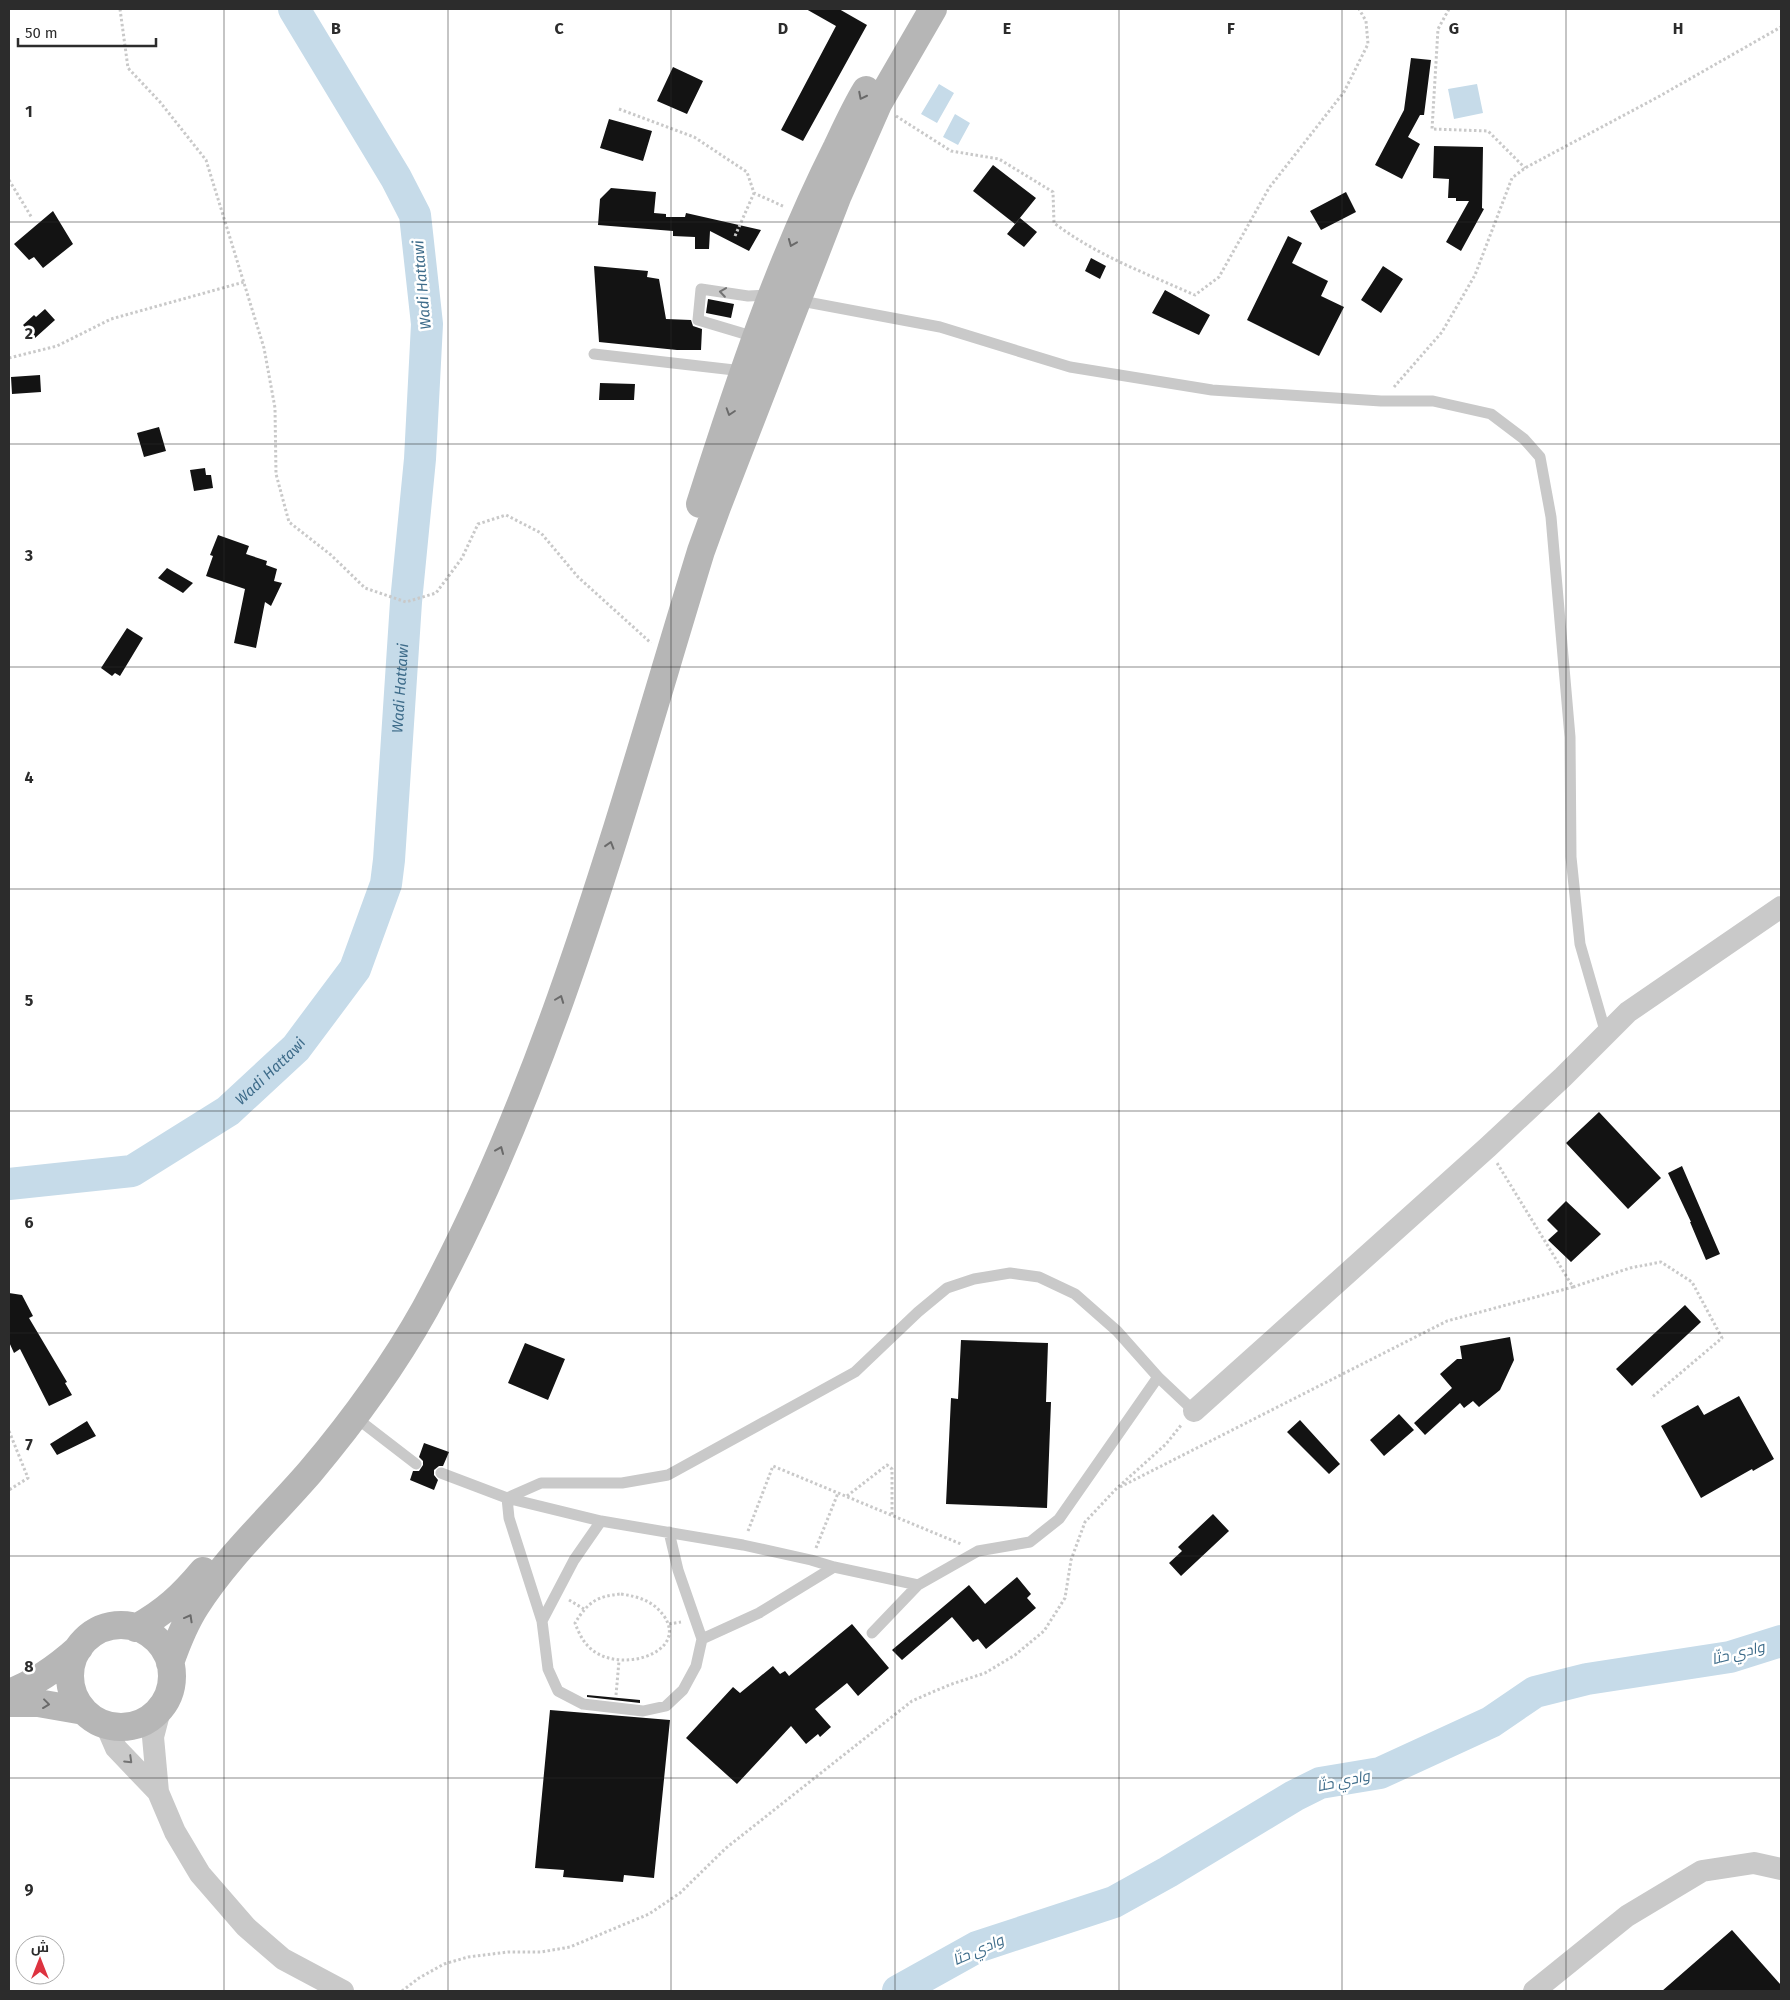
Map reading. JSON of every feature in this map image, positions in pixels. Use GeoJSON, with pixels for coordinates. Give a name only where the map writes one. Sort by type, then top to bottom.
{"type":"FeatureCollection","features":[{"type":"Feature","properties":{"kind":"main road"},"geometry":{"type":"LineString","coordinates":[[170,1663],[187,1622],[215,1579],[355,1417],[399,1353],[425,1308],[474,1208],[527,1084],[571,968],[701,551],[785,298],[804,216],[863,95],[913,9]]}},
{"type":"Feature","properties":{"kind":"main road"},"geometry":{"type":"LineString","coordinates":[[136,1628],[172,1605],[312,1448],[359,1384],[411,1298],[461,1198],[511,1079],[557,952],[755,337],[785,298],[838,194],[878,104],[900,63],[933,9]]}},
{"type":"Feature","properties":{"kind":"main road"},"geometry":{"type":"LineString","coordinates":[[9,1693],[40,1678],[60,1664],[90,1636],[104,1628],[120,1625],[136,1628],[151,1635],[163,1647],[170,1663],[172,1679],[168,1696],[160,1710],[144,1722],[125,1727],[106,1725],[94,1719],[84,1711],[74,1697],[70,1680],[72,1663],[78,1648]]}},
{"type":"Feature","properties":{"kind":"main road"},"geometry":{"type":"LineString","coordinates":[[9,1703],[38,1703],[84,1711]]}},
{"type":"Feature","properties":{"kind":"street"},"geometry":{"type":"LineString","coordinates":[[1194,1410],[1488,1147],[1628,1012],[1781,907]]}},
{"type":"Feature","properties":{"kind":"street"},"geometry":{"type":"LineString","coordinates":[[160,1710],[153,1737],[158,1792],[176,1832],[200,1874],[246,1927],[284,1959],[334,1989]]}},
{"type":"Feature","properties":{"kind":"street"},"geometry":{"type":"LineString","coordinates":[[106,1725],[116,1748],[158,1792]]}},
{"type":"Feature","properties":{"kind":"street"},"geometry":{"type":"LineString","coordinates":[[1534,1991],[1627,1916],[1702,1871],[1754,1862],[1781,1869]]}},
{"type":"Feature","properties":{"kind":"lane"},"geometry":{"type":"LineString","coordinates":[[755,337],[698,320],[701,289],[748,296],[785,298],[940,327],[1070,367],[1212,390],[1381,401],[1434,401],[1490,414],[1524,439],[1540,457],[1552,517],[1569,727],[1571,857],[1580,944],[1606,1034]]}},
{"type":"Feature","properties":{"kind":"lane"},"geometry":{"type":"LineString","coordinates":[[594,354],[743,371]]}},
{"type":"Feature","properties":{"kind":"lane"},"geometry":{"type":"LineString","coordinates":[[508,1498],[541,1483],[622,1483],[668,1475],[855,1372],[918,1312],[947,1288],[974,1278],[1010,1273],[1040,1277],[1075,1294],[1117,1331],[1158,1376],[1194,1410]]}},
{"type":"Feature","properties":{"kind":"lane"},"geometry":{"type":"LineString","coordinates":[[872,1634],[918,1585],[978,1551],[1030,1542],[1059,1519],[1158,1376]]}},
{"type":"Feature","properties":{"kind":"lane"},"geometry":{"type":"LineString","coordinates":[[355,1417],[416,1464]]}},
{"type":"Feature","properties":{"kind":"lane"},"geometry":{"type":"LineString","coordinates":[[441,1473],[508,1498],[601,1521],[743,1545],[918,1585]]}},
{"type":"Feature","properties":{"kind":"lane"},"geometry":{"type":"LineString","coordinates":[[508,1498],[509,1518],[542,1621],[548,1669],[558,1691],[582,1704],[643,1711],[666,1706],[682,1690],[696,1666],[702,1639],[678,1570],[669,1532]]}},
{"type":"Feature","properties":{"kind":"lane"},"geometry":{"type":"LineString","coordinates":[[542,1621],[574,1560],[601,1521]]}},
{"type":"Feature","properties":{"kind":"lane"},"geometry":{"type":"LineString","coordinates":[[702,1639],[760,1612],[834,1567]]}},
{"type":"Feature","properties":{"kind":"path"},"geometry":{"type":"LineString","coordinates":[[120,9],[128,68],[160,102],[206,160],[264,348],[275,408],[276,474],[289,522],[331,555],[365,588],[406,602],[436,593],[462,558],[478,524],[506,515],[541,533],[578,577],[655,647]]}},
{"type":"Feature","properties":{"kind":"path"},"geometry":{"type":"LineString","coordinates":[[878,104],[951,151],[999,159],[1053,192],[1054,223],[1070,235],[1132,268],[1195,295],[1219,277],[1269,188],[1344,92],[1368,44],[1366,21],[1359,9]]}},
{"type":"Feature","properties":{"kind":"path"},"geometry":{"type":"LineString","coordinates":[[1449,9],[1438,29],[1432,129],[1488,132],[1525,168]]}},
{"type":"Feature","properties":{"kind":"path"},"geometry":{"type":"LineString","coordinates":[[1381,401],[1442,332],[1475,275],[1512,178],[1525,168],[1658,97],[1781,27]]}},
{"type":"Feature","properties":{"kind":"path"},"geometry":{"type":"LineString","coordinates":[[619,109],[694,137],[747,172],[754,193],[734,236]]}},
{"type":"Feature","properties":{"kind":"path"},"geometry":{"type":"LineString","coordinates":[[9,180],[32,218]]}},
{"type":"Feature","properties":{"kind":"path"},"geometry":{"type":"LineString","coordinates":[[754,193],[804,216]]}},
{"type":"Feature","properties":{"kind":"path"},"geometry":{"type":"LineString","coordinates":[[9,358],[57,346],[111,319],[244,282]]}},
{"type":"Feature","properties":{"kind":"path"},"geometry":{"type":"LineString","coordinates":[[1488,1147],[1572,1287]]}},
{"type":"Feature","properties":{"kind":"path"},"geometry":{"type":"LineString","coordinates":[[1116,1489],[1447,1321],[1572,1287],[1630,1268],[1661,1262],[1692,1282],[1722,1338],[1651,1398]]}},
{"type":"Feature","properties":{"kind":"path"},"geometry":{"type":"LineString","coordinates":[[402,1991],[419,1978],[444,1964],[468,1957],[570,1948],[649,1914],[680,1893],[726,1848],[912,1702],[949,1685],[985,1673],[1015,1655],[1044,1631],[1065,1598],[1071,1560],[1085,1522],[1116,1489],[1166,1444],[1194,1410]]}},
{"type":"Feature","properties":{"kind":"path"},"geometry":{"type":"LineString","coordinates":[[9,1431],[28,1478],[9,1490]]}},
{"type":"Feature","properties":{"kind":"path"},"geometry":{"type":"LineString","coordinates":[[847,1497],[887,1464],[892,1469],[892,1516]]}},
{"type":"Feature","properties":{"kind":"path"},"geometry":{"type":"LineString","coordinates":[[743,1545],[773,1466],[978,1551]]}},
{"type":"Feature","properties":{"kind":"path"},"geometry":{"type":"LineString","coordinates":[[811,1560],[838,1493]]}},
{"type":"Feature","properties":{"kind":"path"},"geometry":{"type":"LineString","coordinates":[[621,1594],[649,1601],[658,1608],[669,1624],[669,1635],[663,1646],[651,1655],[636,1660],[618,1661],[599,1656],[587,1646],[575,1623],[591,1602],[606,1595],[621,1594]]}},
{"type":"Feature","properties":{"kind":"path"},"geometry":{"type":"LineString","coordinates":[[615,1708],[618,1661]]}},
{"type":"Feature","properties":{"kind":"water"},"geometry":{"type":"Polygon","coordinates":[[[939,84],[954,93],[937,123],[921,114],[939,84]]]}},
{"type":"Feature","properties":{"kind":"water"},"geometry":{"type":"Polygon","coordinates":[[[1477,84],[1483,113],[1454,119],[1448,89],[1477,84]]]}},
{"type":"Feature","properties":{"kind":"water"},"geometry":{"type":"Polygon","coordinates":[[[955,114],[970,123],[958,145],[943,137],[955,114]]]}},
{"type":"Feature","properties":{"kind":"building"},"geometry":{"type":"Polygon","coordinates":[[[806,9],[839,9],[867,25],[803,141],[781,130],[836,26],[806,9]]]}},
{"type":"Feature","properties":{"kind":"building"},"geometry":{"type":"Polygon","coordinates":[[[1411,58],[1431,60],[1424,115],[1420,115],[1408,137],[1420,144],[1402,179],[1375,165],[1404,110],[1411,58]]]}},
{"type":"Feature","properties":{"kind":"building"},"geometry":{"type":"Polygon","coordinates":[[[673,67],[703,81],[687,114],[657,101],[673,67]]]}},
{"type":"Feature","properties":{"kind":"building"},"geometry":{"type":"Polygon","coordinates":[[[609,119],[652,131],[643,161],[600,148],[609,119]]]}},
{"type":"Feature","properties":{"kind":"building"},"geometry":{"type":"Polygon","coordinates":[[[1434,146],[1483,147],[1482,208],[1484,209],[1461,251],[1446,242],[1469,201],[1456,201],[1456,198],[1448,198],[1449,179],[1433,178],[1434,146]]]}},
{"type":"Feature","properties":{"kind":"building"},"geometry":{"type":"Polygon","coordinates":[[[993,165],[1036,198],[1015,224],[973,191],[993,165]]]}},
{"type":"Feature","properties":{"kind":"building"},"geometry":{"type":"Polygon","coordinates":[[[611,188],[656,192],[654,213],[666,214],[666,217],[685,217],[686,213],[761,230],[749,251],[710,231],[709,249],[695,249],[695,237],[673,236],[673,231],[598,225],[600,199],[611,188]]]}},
{"type":"Feature","properties":{"kind":"building"},"geometry":{"type":"Polygon","coordinates":[[[1346,192],[1356,212],[1321,230],[1310,211],[1346,192]]]}},
{"type":"Feature","properties":{"kind":"building"},"geometry":{"type":"Polygon","coordinates":[[[53,211],[73,244],[43,268],[34,257],[29,260],[14,244],[53,211]]]}},
{"type":"Feature","properties":{"kind":"building"},"geometry":{"type":"Polygon","coordinates":[[[1020,218],[1037,232],[1024,247],[1007,234],[1020,218]]]}},
{"type":"Feature","properties":{"kind":"building"},"geometry":{"type":"Polygon","coordinates":[[[1288,236],[1302,243],[1292,263],[1328,281],[1321,296],[1344,307],[1319,356],[1247,320],[1288,236]]]}},
{"type":"Feature","properties":{"kind":"building"},"geometry":{"type":"Polygon","coordinates":[[[1091,258],[1106,266],[1100,279],[1085,271],[1091,258]]]}},
{"type":"Feature","properties":{"kind":"building"},"geometry":{"type":"Polygon","coordinates":[[[594,266],[648,271],[647,277],[659,279],[666,319],[691,320],[693,326],[702,329],[701,350],[677,350],[599,342],[594,266]]]}},
{"type":"Feature","properties":{"kind":"building"},"geometry":{"type":"Polygon","coordinates":[[[1383,266],[1403,279],[1381,313],[1361,300],[1383,266]]]}},
{"type":"Feature","properties":{"kind":"building"},"geometry":{"type":"Polygon","coordinates":[[[1165,290],[1210,315],[1199,335],[1152,313],[1165,290]]]}},
{"type":"Feature","properties":{"kind":"building"},"geometry":{"type":"Polygon","coordinates":[[[708,299],[734,304],[731,318],[706,313],[708,299]]]}},
{"type":"Feature","properties":{"kind":"building"},"geometry":{"type":"Polygon","coordinates":[[[45,309],[55,320],[35,338],[23,325],[34,315],[36,317],[45,309]]]}},
{"type":"Feature","properties":{"kind":"building"},"geometry":{"type":"Polygon","coordinates":[[[40,375],[41,392],[12,394],[11,377],[40,375]]]}},
{"type":"Feature","properties":{"kind":"building"},"geometry":{"type":"Polygon","coordinates":[[[600,383],[635,384],[634,400],[599,400],[600,383]]]}},
{"type":"Feature","properties":{"kind":"building"},"geometry":{"type":"Polygon","coordinates":[[[159,427],[166,451],[144,457],[137,433],[159,427]]]}},
{"type":"Feature","properties":{"kind":"building"},"geometry":{"type":"Polygon","coordinates":[[[205,468],[206,475],[211,475],[213,488],[194,491],[190,470],[205,468]]]}},
{"type":"Feature","properties":{"kind":"building"},"geometry":{"type":"Polygon","coordinates":[[[218,535],[249,546],[246,554],[267,561],[266,565],[277,569],[274,581],[282,583],[271,606],[265,602],[256,648],[234,643],[245,589],[206,576],[213,556],[210,555],[218,535]]]}},
{"type":"Feature","properties":{"kind":"building"},"geometry":{"type":"Polygon","coordinates":[[[167,568],[193,583],[183,593],[158,578],[167,568]]]}},
{"type":"Feature","properties":{"kind":"building"},"geometry":{"type":"Polygon","coordinates":[[[127,628],[143,638],[120,676],[115,673],[112,676],[101,668],[127,628]]]}},
{"type":"Feature","properties":{"kind":"building"},"geometry":{"type":"Polygon","coordinates":[[[1599,1112],[1661,1178],[1628,1209],[1566,1143],[1599,1112]]]}},
{"type":"Feature","properties":{"kind":"building"},"geometry":{"type":"Polygon","coordinates":[[[1682,1166],[1720,1254],[1706,1260],[1668,1173],[1682,1166]]]}},
{"type":"Feature","properties":{"kind":"building"},"geometry":{"type":"Polygon","coordinates":[[[1566,1201],[1601,1234],[1571,1262],[1548,1240],[1558,1231],[1547,1220],[1566,1201]]]}},
{"type":"Feature","properties":{"kind":"building"},"geometry":{"type":"Polygon","coordinates":[[[9,1293],[22,1295],[33,1316],[29,1318],[67,1382],[65,1383],[72,1395],[49,1406],[20,1349],[14,1353],[9,1342],[9,1293]]]}},
{"type":"Feature","properties":{"kind":"building"},"geometry":{"type":"Polygon","coordinates":[[[1685,1305],[1701,1322],[1632,1386],[1616,1369],[1685,1305]]]}},
{"type":"Feature","properties":{"kind":"building"},"geometry":{"type":"Polygon","coordinates":[[[1510,1337],[1514,1360],[1500,1390],[1479,1407],[1473,1401],[1464,1408],[1460,1403],[1425,1435],[1414,1423],[1452,1388],[1440,1374],[1457,1359],[1462,1359],[1460,1346],[1510,1337]]]}},
{"type":"Feature","properties":{"kind":"building"},"geometry":{"type":"Polygon","coordinates":[[[961,1340],[1048,1343],[1046,1402],[1051,1402],[1047,1508],[946,1504],[951,1398],[958,1399],[961,1340]]]}},
{"type":"Feature","properties":{"kind":"building"},"geometry":{"type":"Polygon","coordinates":[[[525,1343],[565,1359],[548,1400],[508,1383],[525,1343]]]}},
{"type":"Feature","properties":{"kind":"building"},"geometry":{"type":"Polygon","coordinates":[[[1739,1396],[1774,1459],[1753,1471],[1752,1469],[1701,1498],[1661,1426],[1698,1405],[1704,1415],[1739,1396]]]}},
{"type":"Feature","properties":{"kind":"building"},"geometry":{"type":"Polygon","coordinates":[[[1399,1414],[1414,1430],[1384,1456],[1370,1440],[1399,1414]]]}},
{"type":"Feature","properties":{"kind":"building"},"geometry":{"type":"Polygon","coordinates":[[[1300,1420],[1340,1464],[1329,1474],[1287,1432],[1300,1420]]]}},
{"type":"Feature","properties":{"kind":"building"},"geometry":{"type":"Polygon","coordinates":[[[87,1421],[96,1436],[57,1455],[50,1444],[87,1421]]]}},
{"type":"Feature","properties":{"kind":"building"},"geometry":{"type":"Polygon","coordinates":[[[424,1443],[449,1452],[443,1466],[439,1466],[434,1470],[434,1475],[438,1480],[434,1490],[410,1480],[413,1471],[419,1471],[423,1465],[423,1461],[419,1457],[424,1443]]]}},
{"type":"Feature","properties":{"kind":"building"},"geometry":{"type":"Polygon","coordinates":[[[1213,1514],[1229,1531],[1181,1576],[1169,1563],[1182,1551],[1178,1547],[1213,1514]]]}},
{"type":"Feature","properties":{"kind":"building"},"geometry":{"type":"Polygon","coordinates":[[[1017,1577],[1031,1594],[1027,1598],[1036,1608],[986,1649],[978,1639],[973,1642],[952,1617],[902,1660],[892,1650],[969,1585],[985,1604],[1017,1577]]]}},
{"type":"Feature","properties":{"kind":"building"},"geometry":{"type":"Polygon","coordinates":[[[852,1624],[889,1668],[858,1696],[847,1683],[815,1709],[831,1727],[820,1737],[818,1734],[806,1744],[791,1726],[737,1784],[686,1738],[733,1687],[740,1693],[773,1666],[780,1674],[785,1671],[789,1676],[852,1624]]]}},
{"type":"Feature","properties":{"kind":"building"},"geometry":{"type":"Polygon","coordinates":[[[587,1695],[640,1700],[640,1703],[587,1697],[587,1695]]]}},
{"type":"Feature","properties":{"kind":"building"},"geometry":{"type":"Polygon","coordinates":[[[550,1710],[670,1720],[654,1878],[624,1875],[623,1882],[563,1877],[564,1870],[535,1868],[550,1710]]]}},
{"type":"Feature","properties":{"kind":"building"},"geometry":{"type":"Polygon","coordinates":[[[1732,1930],[1781,1985],[1781,1991],[1662,1991],[1732,1930]]]}},
{"type":"Feature","properties":{"kind":"waterway","name":"Wadi Hattawi"},"geometry":{"type":"LineString","coordinates":[[9,1184],[132,1171],[228,1111],[296,1048],[355,969],[386,884],[406,602],[420,459],[427,324],[415,215],[396,178],[294,9]]}},
{"type":"Feature","properties":{"kind":"waterway","name":"وادي حتّا"},"geometry":{"type":"LineString","coordinates":[[898,1991],[977,1947],[1114,1902],[1168,1872],[1294,1796],[1320,1783],[1380,1773],[1491,1722],[1535,1692],[1587,1679],[1730,1657],[1781,1641]]}}]}
